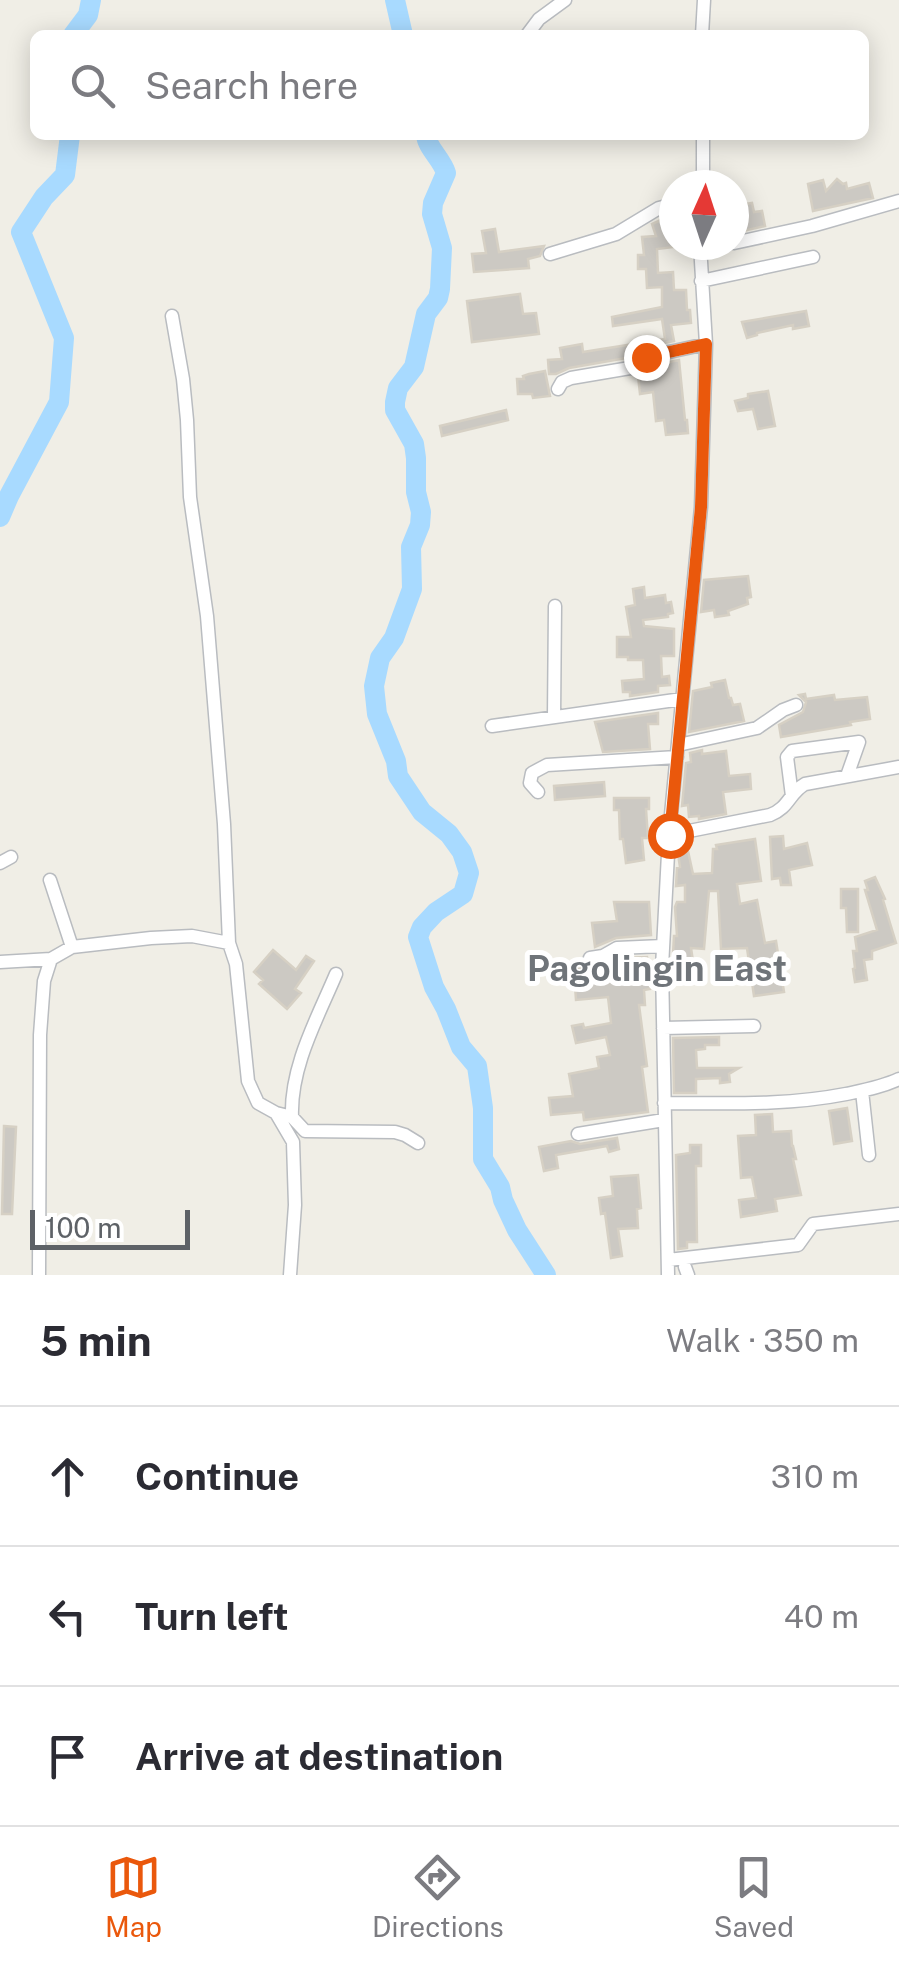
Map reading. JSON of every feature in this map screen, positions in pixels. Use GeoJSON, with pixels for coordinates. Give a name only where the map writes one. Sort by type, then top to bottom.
{"type":"FeatureCollection","features":[{"type":"Feature","properties":{"kind":"street"},"geometry":{"type":"LineString","coordinates":[[531,30],[539,18],[565,0]]}},
{"type":"Feature","properties":{"kind":"street"},"geometry":{"type":"LineString","coordinates":[[702,30],[704,0]]}},
{"type":"Feature","properties":{"kind":"street"},"geometry":{"type":"LineString","coordinates":[[702,140],[703,170]]}},
{"type":"Feature","properties":{"kind":"street"},"geometry":{"type":"LineString","coordinates":[[749,240],[899,200]]}},
{"type":"Feature","properties":{"kind":"street"},"geometry":{"type":"LineString","coordinates":[[550,254],[616,234],[659,208]]}},
{"type":"Feature","properties":{"kind":"street"},"geometry":{"type":"LineString","coordinates":[[701,281],[813,257]]}},
{"type":"Feature","properties":{"kind":"street"},"geometry":{"type":"LineString","coordinates":[[668,1275],[663,946],[701,507],[706,344],[700,260]]}},
{"type":"Feature","properties":{"kind":"street"},"geometry":{"type":"LineString","coordinates":[[172,316],[188,420],[190,497],[207,616],[224,824],[228,944],[236,964],[248,1081],[258,1103],[292,1117],[304,1131],[395,1132],[418,1143]]}},
{"type":"Feature","properties":{"kind":"street"},"geometry":{"type":"LineString","coordinates":[[558,389],[570,378],[630,368],[646,357],[706,344]]}},
{"type":"Feature","properties":{"kind":"street"},"geometry":{"type":"LineString","coordinates":[[554,717],[555,606]]}},
{"type":"Feature","properties":{"kind":"street"},"geometry":{"type":"LineString","coordinates":[[492,726],[682,699]]}},
{"type":"Feature","properties":{"kind":"street"},"geometry":{"type":"LineString","coordinates":[[538,792],[530,783],[536,768],[678,751],[757,728],[796,705]]}},
{"type":"Feature","properties":{"kind":"street"},"geometry":{"type":"LineString","coordinates":[[792,796],[787,764],[792,750],[859,742],[847,776]]}},
{"type":"Feature","properties":{"kind":"street"},"geometry":{"type":"LineString","coordinates":[[670,835],[781,811],[797,788],[805,784],[899,766]]}},
{"type":"Feature","properties":{"kind":"street"},"geometry":{"type":"LineString","coordinates":[[50,880],[72,947]]}},
{"type":"Feature","properties":{"kind":"street"},"geometry":{"type":"LineString","coordinates":[[0,962],[51,959],[72,947],[151,938],[192,936],[228,944]]}},
{"type":"Feature","properties":{"kind":"street"},"geometry":{"type":"LineString","coordinates":[[590,958],[618,948],[663,946]]}},
{"type":"Feature","properties":{"kind":"street"},"geometry":{"type":"LineString","coordinates":[[39,1275],[40,1035],[44,981],[51,959]]}},
{"type":"Feature","properties":{"kind":"street"},"geometry":{"type":"LineString","coordinates":[[292,1117],[293,1086],[299,1066],[336,974]]}},
{"type":"Feature","properties":{"kind":"street"},"geometry":{"type":"LineString","coordinates":[[663,1028],[754,1026]]}},
{"type":"Feature","properties":{"kind":"street"},"geometry":{"type":"LineString","coordinates":[[664,1102],[757,1104],[817,1100],[884,1086],[899,1079]]}},
{"type":"Feature","properties":{"kind":"street"},"geometry":{"type":"LineString","coordinates":[[862,1090],[869,1154]]}},
{"type":"Feature","properties":{"kind":"street"},"geometry":{"type":"LineString","coordinates":[[276,1113],[294,1142],[290,1275]]}},
{"type":"Feature","properties":{"kind":"street"},"geometry":{"type":"LineString","coordinates":[[578,1134],[664,1120]]}},
{"type":"Feature","properties":{"kind":"street"},"geometry":{"type":"LineString","coordinates":[[668,1260],[798,1245],[813,1224],[899,1214]]}},
{"type":"Feature","properties":{"kind":"building"},"geometry":{"type":"Polygon","coordinates":[[[837,179],[846,183],[847,189],[869,183],[873,198],[813,211],[808,184],[823,180],[826,191],[837,179]]]}},
{"type":"Feature","properties":{"kind":"building"},"geometry":{"type":"Polygon","coordinates":[[[749,203],[754,212],[762,211],[765,226],[749,230],[749,203]]]}},
{"type":"Feature","properties":{"kind":"building"},"geometry":{"type":"Polygon","coordinates":[[[659,221],[658,273],[673,272],[674,290],[686,290],[691,323],[671,325],[674,341],[643,347],[626,358],[549,374],[548,360],[562,359],[560,348],[582,344],[583,352],[665,339],[662,319],[613,326],[612,317],[662,307],[662,287],[647,288],[646,269],[638,269],[638,255],[644,255],[642,237],[656,236],[652,224],[659,221]]]}},
{"type":"Feature","properties":{"kind":"building"},"geometry":{"type":"Polygon","coordinates":[[[495,229],[499,252],[544,246],[540,256],[528,259],[529,268],[474,272],[472,254],[486,253],[482,231],[495,229]]]}},
{"type":"Feature","properties":{"kind":"building"},"geometry":{"type":"Polygon","coordinates":[[[520,294],[523,314],[536,313],[539,334],[472,342],[467,301],[520,294]]]}},
{"type":"Feature","properties":{"kind":"building"},"geometry":{"type":"Polygon","coordinates":[[[806,311],[809,326],[793,329],[793,325],[747,338],[742,322],[806,311]]]}},
{"type":"Feature","properties":{"kind":"building"},"geometry":{"type":"Polygon","coordinates":[[[679,360],[688,433],[666,435],[664,420],[656,421],[653,392],[640,394],[638,375],[650,366],[679,360]]]}},
{"type":"Feature","properties":{"kind":"building"},"geometry":{"type":"Polygon","coordinates":[[[545,371],[550,396],[533,398],[532,394],[518,394],[517,379],[545,371]]]}},
{"type":"Feature","properties":{"kind":"building"},"geometry":{"type":"Polygon","coordinates":[[[768,391],[775,426],[758,429],[753,409],[738,411],[735,401],[768,391]]]}},
{"type":"Feature","properties":{"kind":"building"},"geometry":{"type":"Polygon","coordinates":[[[506,410],[508,420],[442,436],[440,426],[506,410]]]}},
{"type":"Feature","properties":{"kind":"building"},"geometry":{"type":"Polygon","coordinates":[[[748,576],[748,604],[728,611],[729,615],[715,617],[714,610],[701,612],[704,580],[748,576]]]}},
{"type":"Feature","properties":{"kind":"building"},"geometry":{"type":"Polygon","coordinates":[[[644,587],[645,598],[665,595],[666,603],[671,602],[673,613],[668,617],[643,620],[644,626],[674,629],[674,656],[661,656],[662,677],[669,676],[670,685],[658,686],[658,692],[630,696],[630,692],[623,692],[622,681],[644,679],[643,660],[617,657],[617,637],[631,637],[626,607],[635,605],[633,589],[644,587]]]}},
{"type":"Feature","properties":{"kind":"building"},"geometry":{"type":"Polygon","coordinates":[[[725,680],[729,698],[733,705],[740,704],[744,721],[689,732],[693,691],[725,680]]]}},
{"type":"Feature","properties":{"kind":"building"},"geometry":{"type":"Polygon","coordinates":[[[805,694],[806,699],[834,695],[835,700],[867,697],[870,719],[781,737],[779,725],[803,712],[806,702],[799,695],[805,694]]]}},
{"type":"Feature","properties":{"kind":"building"},"geometry":{"type":"Polygon","coordinates":[[[658,713],[658,724],[648,724],[650,749],[603,752],[595,722],[658,713]]]}},
{"type":"Feature","properties":{"kind":"building"},"geometry":{"type":"Polygon","coordinates":[[[702,750],[702,754],[726,751],[729,776],[750,774],[751,789],[723,792],[726,814],[699,819],[689,817],[688,805],[682,806],[686,763],[691,762],[690,753],[702,750]]]}},
{"type":"Feature","properties":{"kind":"building"},"geometry":{"type":"Polygon","coordinates":[[[604,782],[605,796],[555,800],[554,786],[604,782]]]}},
{"type":"Feature","properties":{"kind":"building"},"geometry":{"type":"Polygon","coordinates":[[[614,798],[649,798],[648,838],[642,838],[644,860],[626,863],[614,798]]]}},
{"type":"Feature","properties":{"kind":"building"},"geometry":{"type":"Polygon","coordinates":[[[783,836],[784,849],[807,843],[812,865],[789,870],[791,885],[781,885],[780,878],[772,879],[770,837],[783,836]]]}},
{"type":"Feature","properties":{"kind":"building"},"geometry":{"type":"Polygon","coordinates":[[[755,839],[761,881],[737,884],[740,904],[757,900],[765,943],[776,941],[784,992],[754,996],[747,948],[721,949],[718,891],[709,891],[704,949],[691,948],[694,968],[677,970],[673,954],[677,936],[675,907],[677,902],[685,902],[685,885],[676,886],[678,854],[688,851],[693,874],[712,873],[716,845],[755,839]]]}},
{"type":"Feature","properties":{"kind":"building"},"geometry":{"type":"Polygon","coordinates":[[[875,877],[896,943],[872,951],[872,959],[864,960],[867,980],[855,982],[855,937],[877,930],[865,890],[865,881],[875,877]]]}},
{"type":"Feature","properties":{"kind":"building"},"geometry":{"type":"Polygon","coordinates":[[[841,889],[858,889],[858,932],[847,932],[841,889]]]}},
{"type":"Feature","properties":{"kind":"building"},"geometry":{"type":"Polygon","coordinates":[[[614,902],[649,902],[651,935],[616,938],[595,947],[592,923],[617,921],[614,902]]]}},
{"type":"Feature","properties":{"kind":"building"},"geometry":{"type":"Polygon","coordinates":[[[273,950],[296,970],[306,956],[314,961],[295,989],[301,993],[287,1009],[259,984],[263,980],[254,972],[273,950]]]}},
{"type":"Feature","properties":{"kind":"building"},"geometry":{"type":"Polygon","coordinates":[[[647,957],[650,989],[644,990],[645,1005],[639,1005],[648,1112],[584,1120],[583,1112],[551,1115],[549,1098],[573,1096],[569,1074],[599,1068],[597,1057],[610,1055],[606,1037],[576,1043],[572,1026],[611,1023],[608,997],[576,1000],[577,969],[605,966],[620,958],[647,957]]]}},
{"type":"Feature","properties":{"kind":"building"},"geometry":{"type":"Polygon","coordinates":[[[719,1037],[719,1045],[696,1050],[697,1068],[739,1068],[729,1074],[730,1082],[720,1083],[720,1078],[696,1079],[696,1093],[674,1093],[673,1038],[719,1037]]]}},
{"type":"Feature","properties":{"kind":"building"},"geometry":{"type":"Polygon","coordinates":[[[847,1108],[852,1141],[834,1144],[829,1111],[847,1108]]]}},
{"type":"Feature","properties":{"kind":"building"},"geometry":{"type":"Polygon","coordinates":[[[772,1114],[773,1132],[791,1131],[801,1195],[775,1199],[777,1211],[741,1217],[739,1200],[756,1198],[752,1177],[741,1178],[738,1136],[756,1135],[755,1115],[772,1114]]]}},
{"type":"Feature","properties":{"kind":"building"},"geometry":{"type":"Polygon","coordinates":[[[4,1126],[16,1127],[12,1214],[2,1214],[4,1126]]]}},
{"type":"Feature","properties":{"kind":"building"},"geometry":{"type":"Polygon","coordinates":[[[617,1138],[619,1149],[609,1152],[607,1146],[556,1155],[558,1168],[544,1171],[539,1147],[617,1138]]]}},
{"type":"Feature","properties":{"kind":"building"},"geometry":{"type":"Polygon","coordinates":[[[690,1145],[701,1145],[701,1166],[696,1166],[697,1242],[687,1242],[687,1248],[678,1249],[676,1155],[690,1153],[690,1145]]]}},
{"type":"Feature","properties":{"kind":"building"},"geometry":{"type":"Polygon","coordinates":[[[638,1175],[638,1228],[618,1229],[622,1256],[611,1258],[599,1198],[613,1196],[611,1177],[638,1175]]]}},
{"type":"Feature","properties":{"kind":"waterway"},"geometry":{"type":"LineString","coordinates":[[77,30],[88,15],[91,0]]}},
{"type":"Feature","properties":{"kind":"waterway"},"geometry":{"type":"LineString","coordinates":[[395,0],[402,30]]}},
{"type":"Feature","properties":{"kind":"waterway"},"geometry":{"type":"LineString","coordinates":[[0,517],[59,402],[64,338],[21,232],[44,197],[65,175],[69,140]]}},
{"type":"Feature","properties":{"kind":"waterway"},"geometry":{"type":"LineString","coordinates":[[428,140],[446,173],[432,214],[442,248],[440,289],[426,314],[414,367],[398,388],[395,402],[395,410],[414,444],[420,525],[411,547],[412,589],[394,638],[380,658],[374,686],[377,714],[398,776],[422,812],[449,834],[462,852],[469,873],[463,894],[436,912],[418,937],[434,987],[461,1047],[477,1066],[483,1108],[483,1159],[500,1187],[517,1230],[546,1275]]}},
{"type":"Feature","properties":{"kind":"district","name":"Pagolingin East"},"geometry":{"type":"Point","coordinates":[657,968]}},
{"type":"Feature","properties":{"kind":"route"},"geometry":{"type":"LineString","coordinates":[[646,357],[706,344],[701,507],[670,835]]}}]}
